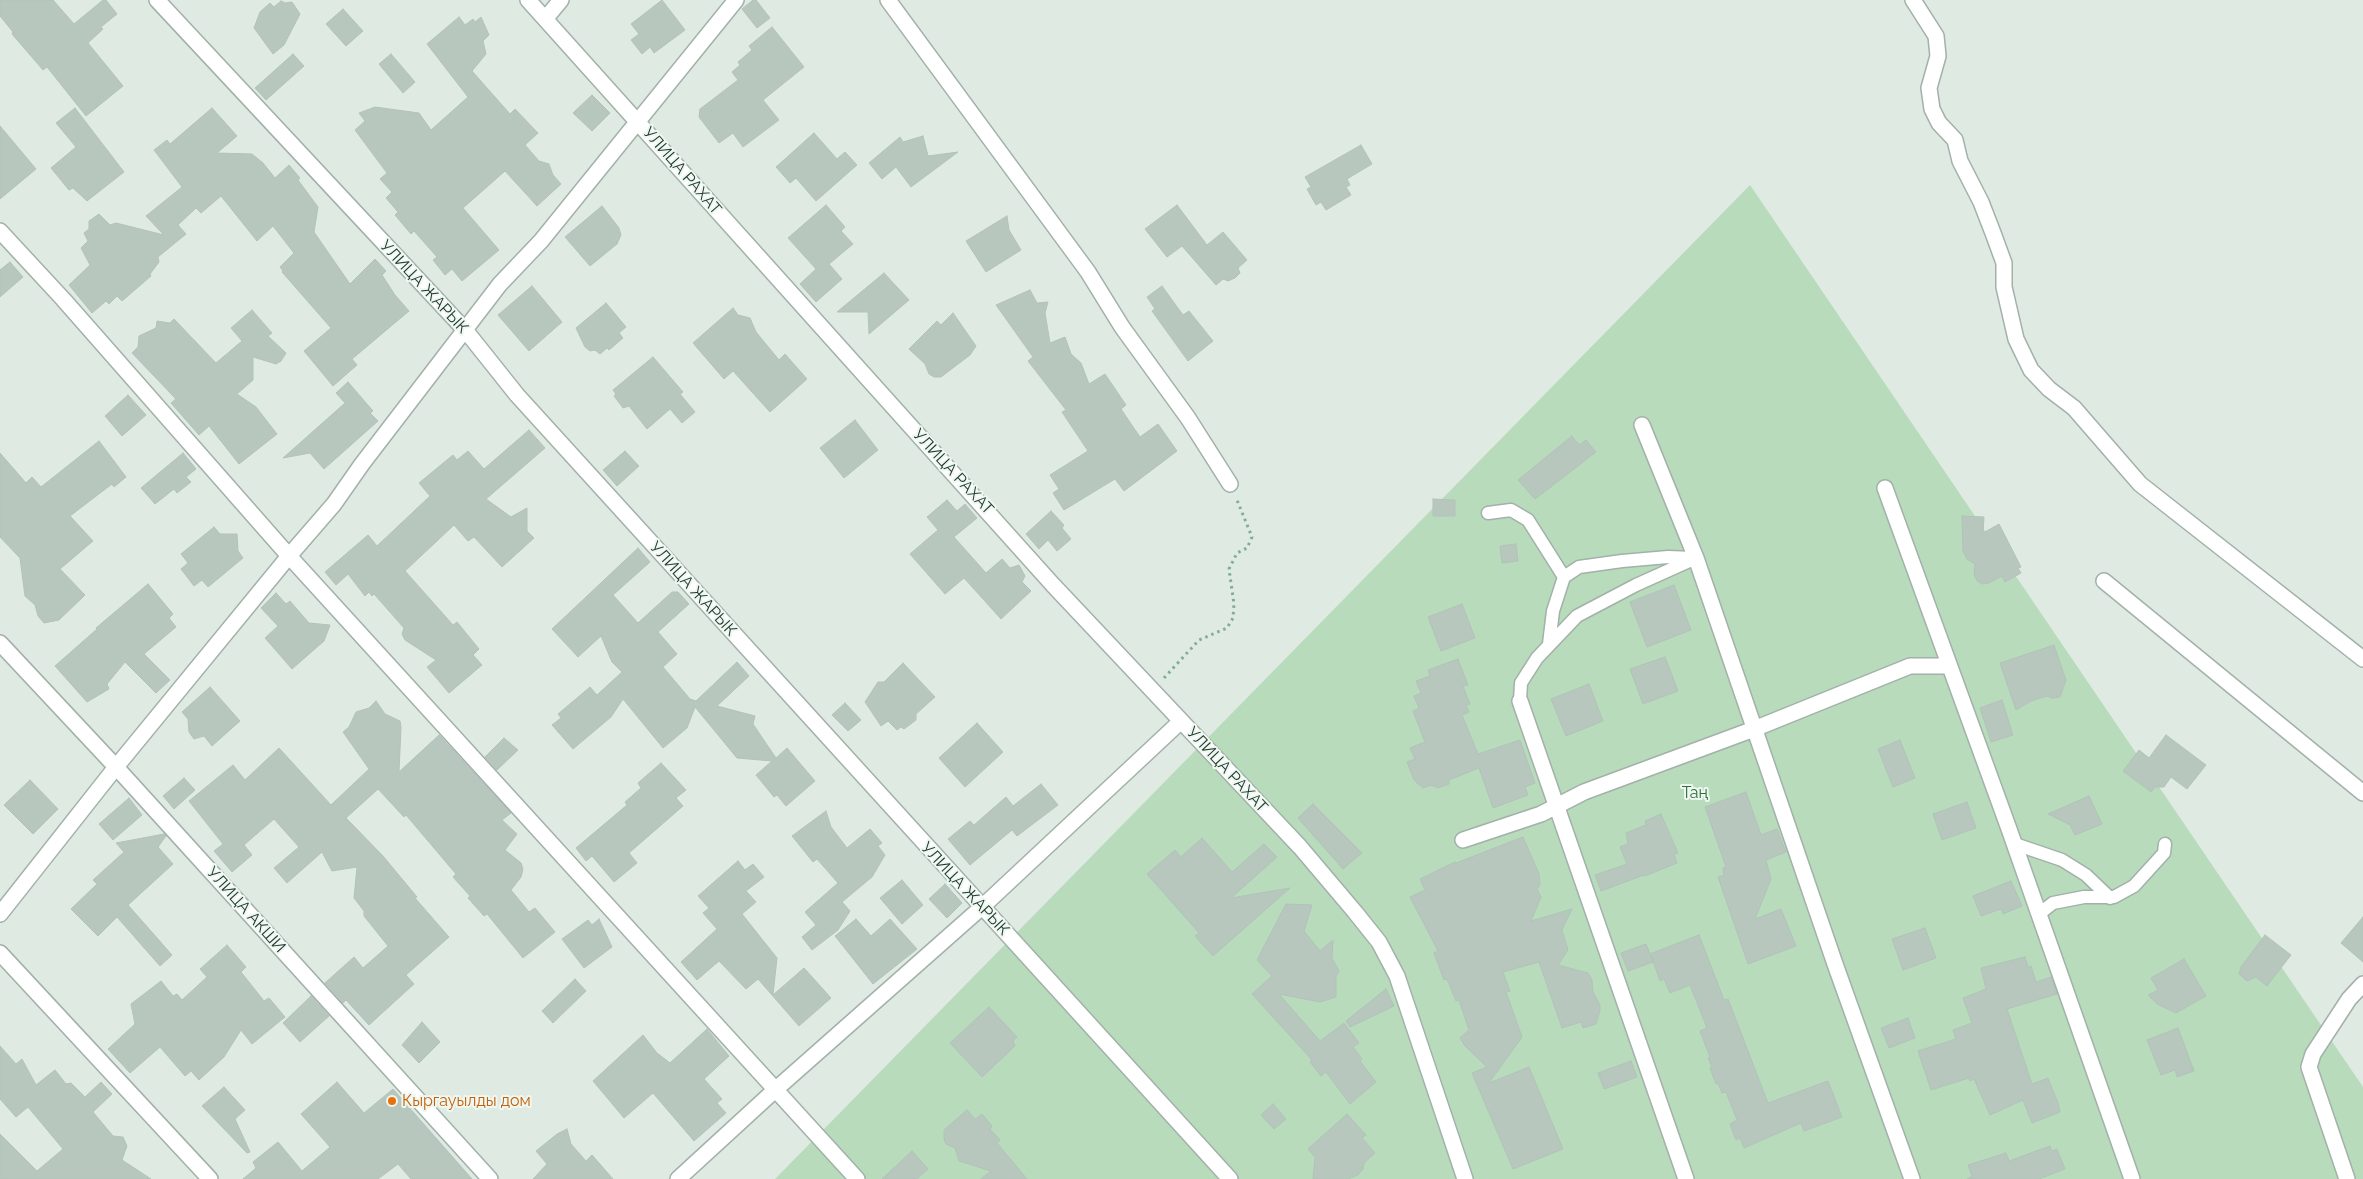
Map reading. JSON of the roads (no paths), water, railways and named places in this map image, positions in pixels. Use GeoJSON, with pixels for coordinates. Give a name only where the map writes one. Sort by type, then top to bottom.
{"type":"FeatureCollection","features":[{"type":"Feature","properties":{"kind":"street","name":"УЛИЦА ЖАРЫК"},"geometry":{"type":"LineString","coordinates":[[156,0],[466,331],[517,395],[1230,1179]]}},
{"type":"Feature","properties":{"kind":"street","name":"УЛИЦА РАХАТ"},"geometry":{"type":"LineString","coordinates":[[528,0],[637,120],[656,145],[1053,584],[1180,722],[1300,848],[1379,942],[1397,976],[1466,1179]]}},
{"type":"Feature","properties":{"kind":"street"},"geometry":{"type":"LineString","coordinates":[[546,18],[562,0]]}},
{"type":"Feature","properties":{"kind":"street"},"geometry":{"type":"LineString","coordinates":[[0,914],[116,767],[334,504],[372,450],[466,331],[500,284],[541,241],[736,0]]}},
{"type":"Feature","properties":{"kind":"street"},"geometry":{"type":"LineString","coordinates":[[888,0],[1088,272],[1122,327],[1188,418],[1230,484]]}},
{"type":"Feature","properties":{"kind":"street"},"geometry":{"type":"LineString","coordinates":[[1913,0],[1936,36],[1938,56],[1929,88],[1932,109],[1939,123],[1955,140],[1960,161],[1981,202],[1993,233],[2004,264],[2004,287],[2016,339],[2031,370],[2049,389],[2074,408],[2140,484],[2363,659]]}},
{"type":"Feature","properties":{"kind":"street"},"geometry":{"type":"LineString","coordinates":[[0,231],[63,299],[289,556],[857,1179]]}},
{"type":"Feature","properties":{"kind":"street"},"geometry":{"type":"LineString","coordinates":[[1642,425],[1696,558],[1912,1179]]}},
{"type":"Feature","properties":{"kind":"street"},"geometry":{"type":"LineString","coordinates":[[1885,488],[2015,844],[2132,1179]]}},
{"type":"Feature","properties":{"kind":"street"},"geometry":{"type":"LineString","coordinates":[[2104,581],[2363,793]]}},
{"type":"Feature","properties":{"kind":"street","name":"УЛИЦА АКШИ"},"geometry":{"type":"LineString","coordinates":[[0,643],[116,767],[490,1179]]}},
{"type":"Feature","properties":{"kind":"street"},"geometry":{"type":"LineString","coordinates":[[1463,840],[1557,808],[1584,792],[1754,729],[1910,666],[1949,666]]}},
{"type":"Feature","properties":{"kind":"street"},"geometry":{"type":"LineString","coordinates":[[1520,701],[1686,1179]]}},
{"type":"Feature","properties":{"kind":"street"},"geometry":{"type":"LineString","coordinates":[[678,1179],[775,1090],[982,907],[1180,722]]}},
{"type":"Feature","properties":{"kind":"street"},"geometry":{"type":"LineString","coordinates":[[0,953],[210,1179]]}},
{"type":"Feature","properties":{"kind":"street"},"geometry":{"type":"LineString","coordinates":[[2347,1179],[2309,1067],[2313,1054],[2349,999],[2362,986]]}},
{"type":"Feature","properties":{"kind":"lane"},"geometry":{"type":"LineString","coordinates":[[1488,513],[1511,510],[1528,520],[1564,577]]}},
{"type":"Feature","properties":{"kind":"lane"},"geometry":{"type":"LineString","coordinates":[[1549,644],[1553,611],[1564,577],[1579,567],[1668,557],[1696,558]]}},
{"type":"Feature","properties":{"kind":"lane"},"geometry":{"type":"LineString","coordinates":[[1520,701],[1520,683],[1537,658],[1576,616],[1636,585],[1696,558]]}},
{"type":"Feature","properties":{"kind":"lane"},"geometry":{"type":"LineString","coordinates":[[2015,844],[2062,860],[2086,875],[2110,898]]}},
{"type":"Feature","properties":{"kind":"lane"},"geometry":{"type":"LineString","coordinates":[[2039,914],[2053,903],[2084,897],[2110,898],[2134,886],[2164,853],[2166,844]]}},
{"type":"Feature","properties":{"kind":"place","name":"Кыргауылды дом"},"geometry":{"type":"Point","coordinates":[392,1101]}},
{"type":"Feature","properties":{"kind":"park label","name":"Таң"},"geometry":{"type":"Point","coordinates":[1695,793]}}]}
